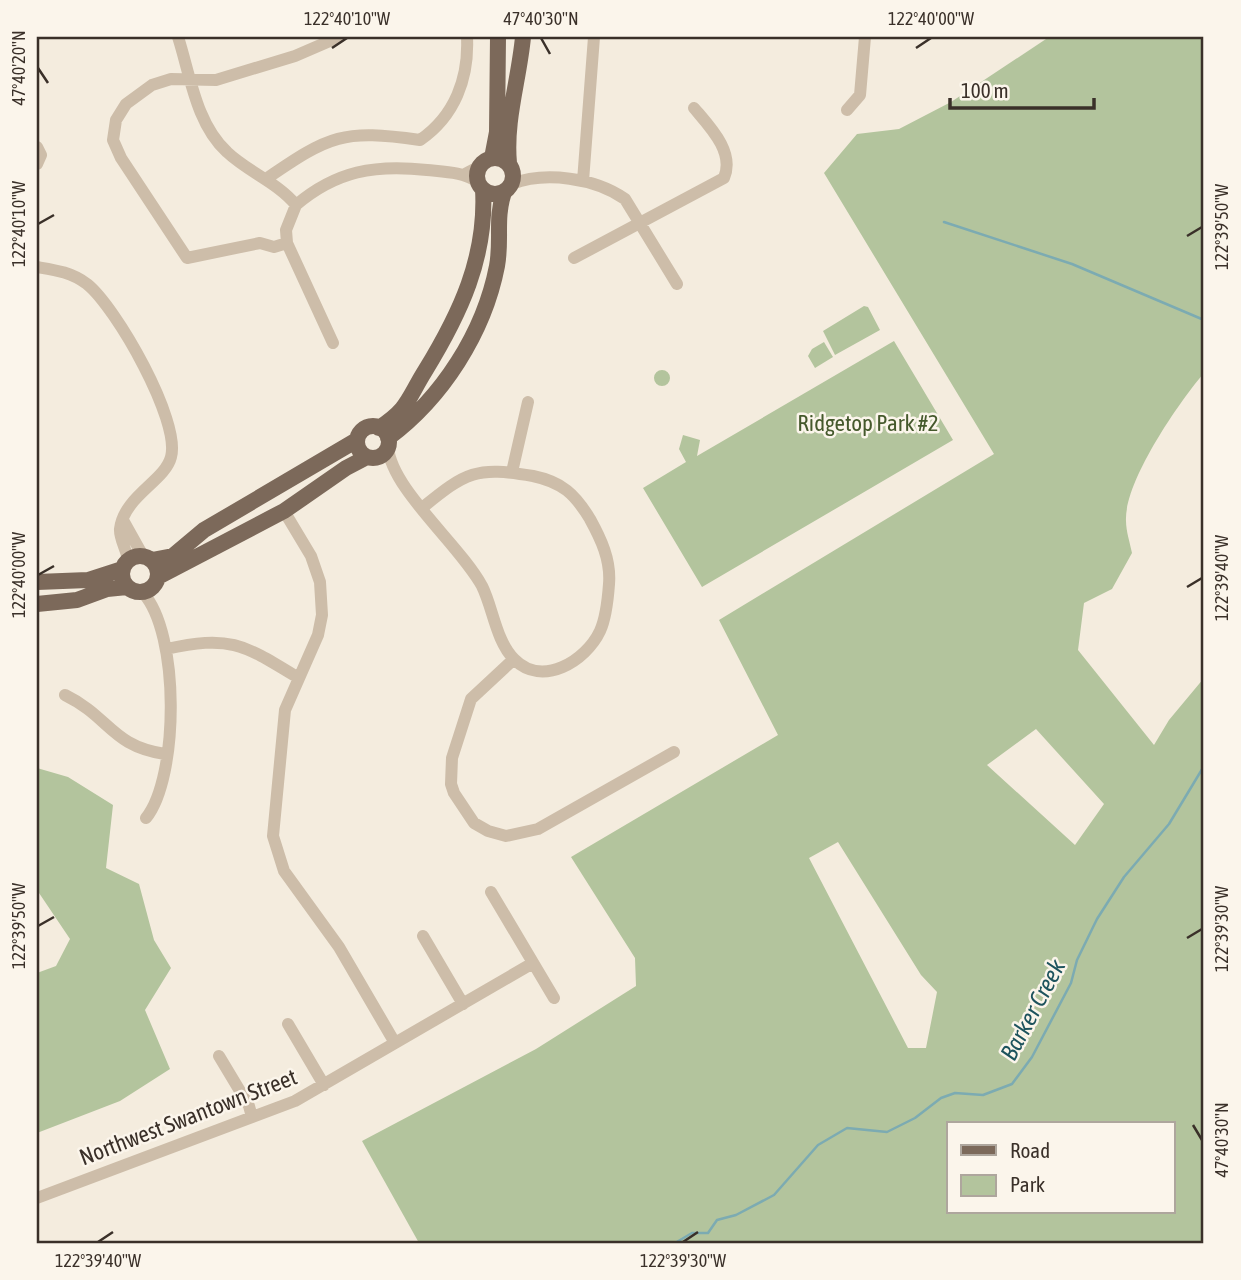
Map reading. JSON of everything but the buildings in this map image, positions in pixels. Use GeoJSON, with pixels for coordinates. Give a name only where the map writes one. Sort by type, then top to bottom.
{"type":"FeatureCollection","features":[{"type":"Feature","properties":{"kind":"main road"},"geometry":{"type":"LineString","coordinates":[[382,448],[464,300],[484,228],[480,174],[497,132],[498,37]]}},
{"type":"Feature","properties":{"kind":"main road"},"geometry":{"type":"LineString","coordinates":[[37,604],[77,600],[107,589],[151,589],[284,511],[345,468],[382,448],[438,390],[454,368],[478,324],[489,299],[498,264],[497,216],[513,177],[509,120],[519,75],[523,37]]}},
{"type":"Feature","properties":{"kind":"main road"},"geometry":{"type":"LineString","coordinates":[[480,174],[493,194],[513,177]]}},
{"type":"Feature","properties":{"kind":"main road"},"geometry":{"type":"LineString","coordinates":[[480,174],[513,177]]}},
{"type":"Feature","properties":{"kind":"main road"},"geometry":{"type":"LineString","coordinates":[[37,582],[88,580],[136,561],[173,556],[204,530],[357,440],[366,428],[382,448]]}},
{"type":"Feature","properties":{"kind":"main road"},"geometry":{"type":"LineString","coordinates":[[357,440],[359,451],[382,448]]}},
{"type":"Feature","properties":{"kind":"main road"},"geometry":{"type":"LineString","coordinates":[[127,587],[122,579],[136,561]]}},
{"type":"Feature","properties":{"kind":"main road"},"geometry":{"type":"LineString","coordinates":[[136,561],[151,589]]}},
{"type":"Feature","properties":{"kind":"street"},"geometry":{"type":"LineString","coordinates":[[178,37],[192,79],[196,101],[226,152],[266,179],[296,205]]}},
{"type":"Feature","properties":{"kind":"street"},"geometry":{"type":"LineString","coordinates":[[287,243],[274,247],[260,243],[187,258],[121,158],[113,139],[116,120],[126,104],[152,85],[170,79],[216,79],[236,74],[295,56],[339,37]]}},
{"type":"Feature","properties":{"kind":"street"},"geometry":{"type":"LineString","coordinates":[[266,179],[305,152],[347,135],[357,133],[420,139],[427,135],[455,104],[466,68],[467,37]]}},
{"type":"Feature","properties":{"kind":"street"},"geometry":{"type":"LineString","coordinates":[[583,181],[594,37]]}},
{"type":"Feature","properties":{"kind":"street"},"geometry":{"type":"LineString","coordinates":[[847,110],[860,95],[865,37]]}},
{"type":"Feature","properties":{"kind":"street"},"geometry":{"type":"LineString","coordinates":[[574,258],[724,178],[729,166],[727,157],[712,129],[694,108]]}},
{"type":"Feature","properties":{"kind":"street"},"geometry":{"type":"LineString","coordinates":[[37,147],[41,155],[37,164]]}},
{"type":"Feature","properties":{"kind":"street"},"geometry":{"type":"LineString","coordinates":[[333,344],[287,243],[286,230],[296,205],[334,179],[372,168],[391,166],[480,174]]}},
{"type":"Feature","properties":{"kind":"street"},"geometry":{"type":"LineString","coordinates":[[513,177],[583,181],[614,191],[625,199],[677,284]]}},
{"type":"Feature","properties":{"kind":"street"},"geometry":{"type":"LineString","coordinates":[[37,267],[68,272],[88,285],[112,313],[166,409],[174,440],[171,461],[127,508],[120,528],[136,561]]}},
{"type":"Feature","properties":{"kind":"street"},"geometry":{"type":"LineString","coordinates":[[512,472],[528,402]]}},
{"type":"Feature","properties":{"kind":"street"},"geometry":{"type":"LineString","coordinates":[[382,448],[422,508],[481,585],[506,648],[514,659],[538,672],[561,668],[594,643],[602,628],[609,584],[600,537],[577,498],[561,485],[512,472],[473,473],[422,508]]}},
{"type":"Feature","properties":{"kind":"street"},"geometry":{"type":"LineString","coordinates":[[284,511],[311,556],[322,597],[318,635],[297,677],[285,710],[272,825],[276,853],[301,899],[339,947],[395,1044]]}},
{"type":"Feature","properties":{"kind":"street"},"geometry":{"type":"LineString","coordinates":[[146,818],[160,798],[172,676],[151,589]]}},
{"type":"Feature","properties":{"kind":"street"},"geometry":{"type":"LineString","coordinates":[[166,649],[200,642],[228,642],[260,654],[297,677]]}},
{"type":"Feature","properties":{"kind":"street"},"geometry":{"type":"LineString","coordinates":[[514,659],[471,699],[452,758],[451,784],[454,793],[468,817],[488,831],[506,836],[538,829],[674,752]]}},
{"type":"Feature","properties":{"kind":"street"},"geometry":{"type":"LineString","coordinates":[[65,695],[98,715],[111,732],[127,744],[140,751],[165,754]]}},
{"type":"Feature","properties":{"kind":"street"},"geometry":{"type":"LineString","coordinates":[[491,892],[554,998]]}},
{"type":"Feature","properties":{"kind":"street"},"geometry":{"type":"LineString","coordinates":[[423,936],[463,1004]]}},
{"type":"Feature","properties":{"kind":"street","name":"Northwest Swantown Street"},"geometry":{"type":"LineString","coordinates":[[37,1198],[284,1106],[533,962]]}},
{"type":"Feature","properties":{"kind":"street"},"geometry":{"type":"LineString","coordinates":[[288,1024],[324,1085]]}},
{"type":"Feature","properties":{"kind":"street"},"geometry":{"type":"LineString","coordinates":[[219,1056],[249,1106],[252,1118]]}},
{"type":"Feature","properties":{"kind":"green space"},"geometry":{"type":"Polygon","coordinates":[[[1049,37],[1204,37],[1204,373],[1168,422],[1143,465],[1128,505],[1126,525],[1132,553],[1112,589],[1084,603],[1078,650],[1154,745],[1169,720],[1204,678],[1204,1243],[419,1243],[362,1141],[536,1049],[636,986],[635,958],[571,857],[778,735],[719,620],[994,454],[824,173],[857,134],[899,129],[951,102],[1049,37]],[[1036,729],[987,765],[1075,845],[1104,804],[1036,729]],[[838,842],[809,858],[908,1048],[926,1048],[937,992],[921,975],[838,842]]]}},
{"type":"Feature","properties":{"kind":"green space"},"geometry":{"type":"Polygon","coordinates":[[[864,306],[868,307],[880,330],[835,355],[823,331],[864,306]]]}},
{"type":"Feature","properties":{"kind":"green space","name":"Ridgetop Park #2"},"geometry":{"type":"Polygon","coordinates":[[[894,341],[953,440],[702,587],[643,488],[686,462],[679,449],[683,435],[700,440],[697,456],[894,341]]]}},
{"type":"Feature","properties":{"kind":"green space"},"geometry":{"type":"Polygon","coordinates":[[[824,342],[833,357],[815,368],[808,356],[812,349],[824,342]]]}},
{"type":"Feature","properties":{"kind":"green space"},"geometry":{"type":"Polygon","coordinates":[[[662,370],[670,378],[662,386],[654,378],[662,370]]]}},
{"type":"Feature","properties":{"kind":"green space"},"geometry":{"type":"Polygon","coordinates":[[[37,768],[68,777],[113,805],[106,868],[139,884],[154,940],[171,968],[145,1010],[170,1069],[120,1101],[37,1133],[37,973],[56,966],[70,939],[37,890],[37,768]]]}},
{"type":"Feature","properties":{"kind":"waterway"},"geometry":{"type":"LineString","coordinates":[[944,222],[1072,264],[1204,320]]}},
{"type":"Feature","properties":{"kind":"waterway","name":"Barker Creek"},"geometry":{"type":"LineString","coordinates":[[675,1243],[692,1233],[708,1233],[717,1220],[736,1215],[774,1195],[818,1145],[847,1128],[887,1132],[915,1118],[941,1098],[955,1093],[983,1095],[1012,1084],[1032,1057],[1071,983],[1077,960],[1097,919],[1124,877],[1169,824],[1204,766]]}}]}
